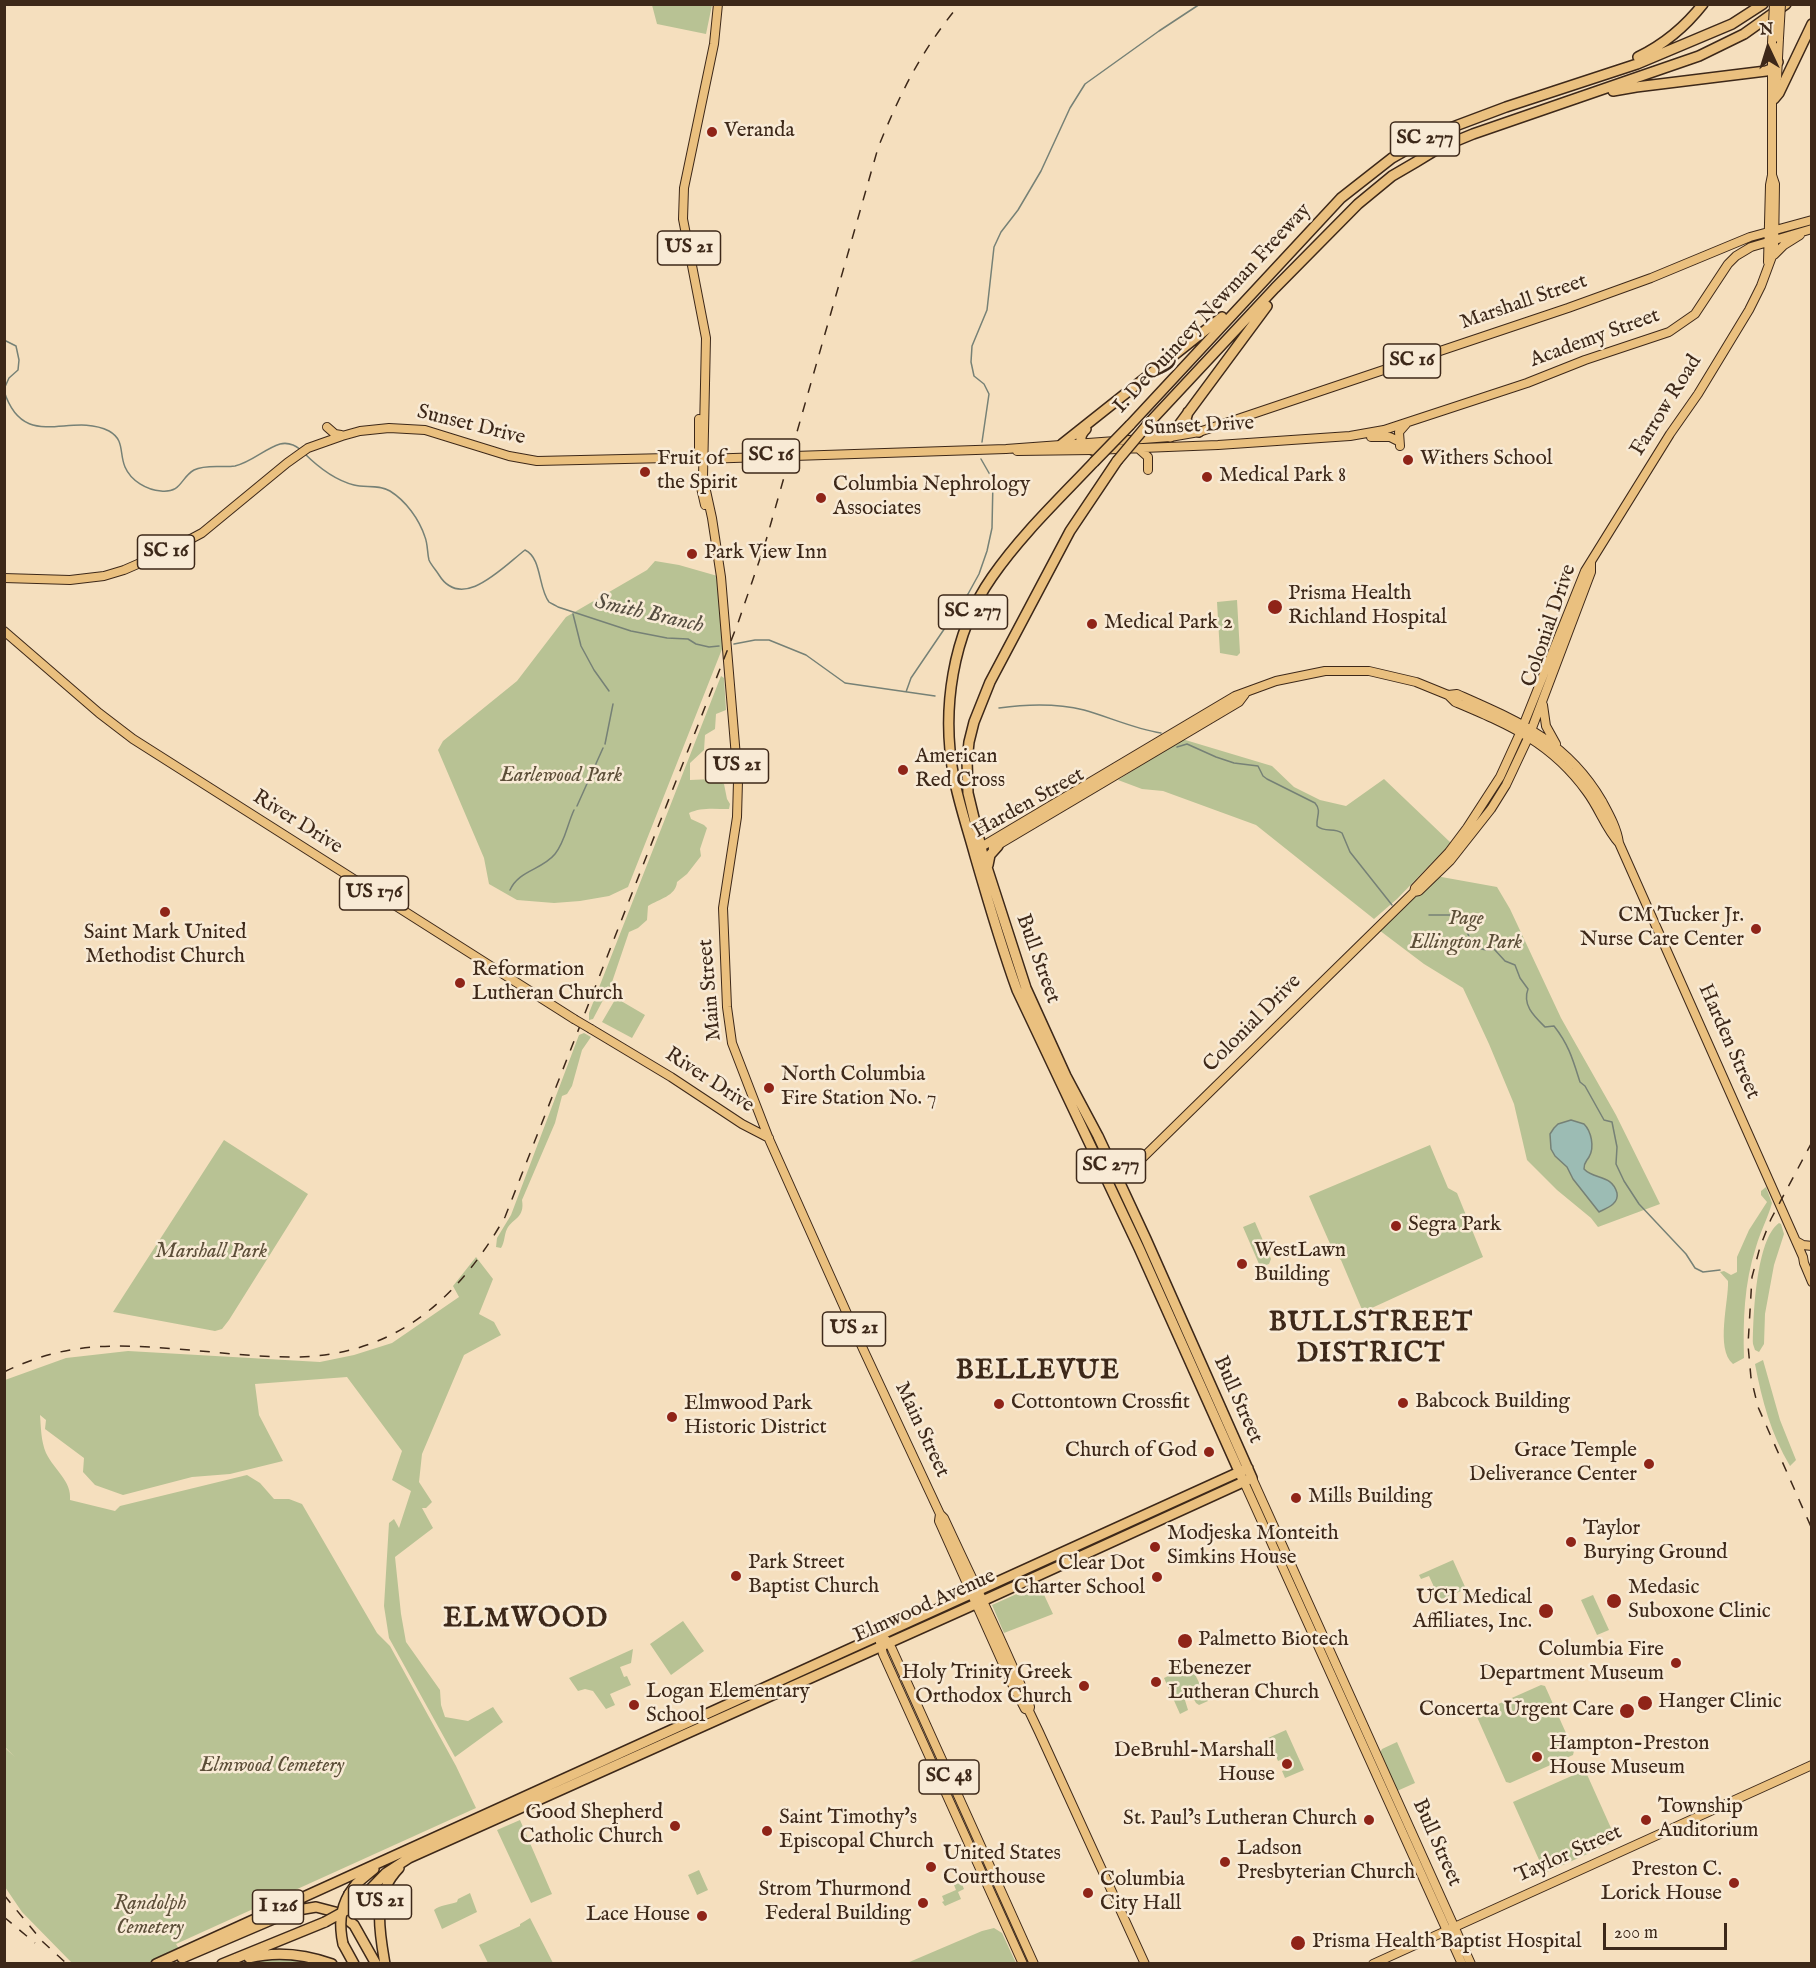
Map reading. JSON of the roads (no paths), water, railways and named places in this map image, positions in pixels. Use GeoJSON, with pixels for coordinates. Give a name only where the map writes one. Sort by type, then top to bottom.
{"type":"FeatureCollection","features":[{"type":"Feature","properties":{"kind":"highway"},"geometry":{"type":"LineString","coordinates":[[1601,76],[1647,53],[1670,38],[1689,22],[1703,4]]}},
{"type":"Feature","properties":{"kind":"highway","name":"I. DeQuincey Newman Freeway"},"geometry":{"type":"LineString","coordinates":[[980,852],[959,801],[953,775],[949,724],[952,681],[965,630],[992,577],[1031,529],[1341,198],[1375,170],[1434,134],[1506,107],[1637,64],[1732,24],[1763,4]]}},
{"type":"Feature","properties":{"kind":"highway","name":"I. DeQuincey Newman Freeway"},"geometry":{"type":"LineString","coordinates":[[980,852],[967,785],[968,751],[974,722],[990,682],[1070,531],[1117,461],[1148,424],[1297,266],[1358,204],[1392,176],[1439,148],[1473,134],[1699,56],[1744,34],[1786,4]]}},
{"type":"Feature","properties":{"kind":"highway"},"geometry":{"type":"LineString","coordinates":[[1774,96],[1779,93],[1812,24]]}},
{"type":"Feature","properties":{"kind":"highway"},"geometry":{"type":"LineString","coordinates":[[1533,113],[1636,87],[1790,60],[1797,55]]}},
{"type":"Feature","properties":{"kind":"highway"},"geometry":{"type":"LineString","coordinates":[[1062,444],[1220,320],[1283,260]]}},
{"type":"Feature","properties":{"kind":"highway"},"geometry":{"type":"LineString","coordinates":[[1170,437],[1297,266]]}},
{"type":"Feature","properties":{"kind":"highway"},"geometry":{"type":"LineString","coordinates":[[1093,450],[1081,442],[1080,436],[1107,409]]}},
{"type":"Feature","properties":{"kind":"highway"},"geometry":{"type":"LineString","coordinates":[[1188,412],[1188,426],[1199,432]]}},
{"type":"Feature","properties":{"kind":"highway"},"geometry":{"type":"LineString","coordinates":[[989,876],[989,857],[998,846]]}},
{"type":"Feature","properties":{"kind":"highway","name":"Bull Street"},"geometry":{"type":"LineString","coordinates":[[980,852],[1026,988],[1066,1076],[1119,1181],[1246,1475]]}},
{"type":"Feature","properties":{"kind":"highway","name":"Bull Street"},"geometry":{"type":"LineString","coordinates":[[980,852],[1002,948],[1017,990],[1246,1475]]}},
{"type":"Feature","properties":{"kind":"highway","name":"Elmwood Avenue"},"geometry":{"type":"LineString","coordinates":[[610,1762],[975,1591],[1246,1475]]}},
{"type":"Feature","properties":{"kind":"highway","name":"Elmwood Avenue"},"geometry":{"type":"LineString","coordinates":[[610,1762],[980,1603],[1246,1475]]}},
{"type":"Feature","properties":{"kind":"highway","name":"I 126"},"geometry":{"type":"LineString","coordinates":[[156,1964],[276,1908],[402,1852],[428,1844],[610,1762]]}},
{"type":"Feature","properties":{"kind":"highway","name":"I 126"},"geometry":{"type":"LineString","coordinates":[[222,1964],[325,1922],[354,1906],[386,1873],[400,1862],[418,1854],[428,1844]]}},
{"type":"Feature","properties":{"kind":"highway","name":"US 21"},"geometry":{"type":"LineString","coordinates":[[354,1964],[343,1944],[340,1925],[341,1912],[349,1894],[365,1876],[402,1852]]}},
{"type":"Feature","properties":{"kind":"highway","name":"US 21"},"geometry":{"type":"LineString","coordinates":[[385,1964],[379,1920],[380,1900],[385,1886],[394,1874],[418,1854]]}},
{"type":"Feature","properties":{"kind":"highway"},"geometry":{"type":"LineString","coordinates":[[170,1964],[292,1911],[316,1907],[332,1910],[350,1921],[362,1937],[376,1964]]}},
{"type":"Feature","properties":{"kind":"highway"},"geometry":{"type":"LineString","coordinates":[[229,1964],[259,1955],[280,1953],[310,1957],[332,1964]]}},
{"type":"Feature","properties":{"kind":"main road","name":"US 21"},"geometry":{"type":"LineString","coordinates":[[715,37],[718,4]]}},
{"type":"Feature","properties":{"kind":"main road","name":"US 21"},"geometry":{"type":"LineString","coordinates":[[701,459],[698,447],[704,331],[702,306],[688,246],[683,208],[684,188],[724,4]]}},
{"type":"Feature","properties":{"kind":"main road","name":"Farrow Road"},"geometry":{"type":"LineString","coordinates":[[1774,4],[1776,41]]}},
{"type":"Feature","properties":{"kind":"main road","name":"Farrow Road"},"geometry":{"type":"LineString","coordinates":[[1592,562],[1749,310],[1769,263],[1775,184],[1772,175],[1774,96],[1771,88],[1781,4]]}},
{"type":"Feature","properties":{"kind":"main road","name":"SC 16"},"geometry":{"type":"LineString","coordinates":[[1772,231],[1812,220]]}},
{"type":"Feature","properties":{"kind":"main road","name":"Academy Street"},"geometry":{"type":"LineString","coordinates":[[1392,427],[1527,383],[1585,360],[1669,332],[1695,314],[1732,259],[1751,247],[1808,230]]}},
{"type":"Feature","properties":{"kind":"main road"},"geometry":{"type":"LineString","coordinates":[[1769,263],[1784,245],[1808,230]]}},
{"type":"Feature","properties":{"kind":"main road","name":"Marshall Street"},"geometry":{"type":"LineString","coordinates":[[1170,437],[1199,432],[1568,308],[1651,278],[1750,237],[1772,231]]}},
{"type":"Feature","properties":{"kind":"main road"},"geometry":{"type":"LineString","coordinates":[[1726,247],[1732,259]]}},
{"type":"Feature","properties":{"kind":"main road"},"geometry":{"type":"LineString","coordinates":[[1357,435],[1390,437],[1399,443],[1400,429],[1413,420]]}},
{"type":"Feature","properties":{"kind":"main road"},"geometry":{"type":"LineString","coordinates":[[323,442],[327,427],[335,434],[342,436]]}},
{"type":"Feature","properties":{"kind":"main road","name":"Sunset Drive"},"geometry":{"type":"LineString","coordinates":[[1006,449],[1025,453],[1202,446],[1357,435],[1392,427]]}},
{"type":"Feature","properties":{"kind":"main road","name":"Sunset Drive"},"geometry":{"type":"LineString","coordinates":[[4,578],[70,580],[104,576],[124,570],[202,533],[303,452],[342,436],[378,429],[425,430],[509,456],[537,460],[701,459],[1006,449],[1042,442],[1062,444],[1170,437]]}},
{"type":"Feature","properties":{"kind":"main road"},"geometry":{"type":"LineString","coordinates":[[1199,432],[1196,438],[1202,446]]}},
{"type":"Feature","properties":{"kind":"main road"},"geometry":{"type":"LineString","coordinates":[[1163,447],[1170,437]]}},
{"type":"Feature","properties":{"kind":"main road"},"geometry":{"type":"LineString","coordinates":[[1138,448],[1148,457],[1148,470]]}},
{"type":"Feature","properties":{"kind":"main road","name":"Main Street"},"geometry":{"type":"LineString","coordinates":[[701,459],[724,608],[738,781],[737,817],[723,908],[728,1022],[732,1043],[769,1139],[857,1336],[940,1514],[944,1518],[1012,1684],[1025,1709],[1029,1711],[1143,1964]]}},
{"type":"Feature","properties":{"kind":"main road","name":"Colonial Drive"},"geometry":{"type":"LineString","coordinates":[[1414,892],[1419,891],[1450,861],[1491,809],[1506,785],[1531,733],[1591,572],[1592,562]]}},
{"type":"Feature","properties":{"kind":"main road","name":"Colonial Drive"},"geometry":{"type":"LineString","coordinates":[[1119,1181],[1414,892],[1415,888],[1449,852],[1484,803],[1510,757],[1585,571],[1592,562]]}},
{"type":"Feature","properties":{"kind":"main road","name":"River Drive"},"geometry":{"type":"LineString","coordinates":[[4,631],[99,713],[133,739],[574,1019],[662,1071],[742,1124],[769,1139]]}},
{"type":"Feature","properties":{"kind":"main road","name":"Harden Street"},"geometry":{"type":"LineString","coordinates":[[980,852],[1220,704],[1235,696],[1293,676],[1337,670],[1369,671],[1399,677],[1448,695],[1455,702],[1523,728],[1560,750],[1594,789],[1612,822],[1619,843],[1796,1241],[1812,1282]]}},
{"type":"Feature","properties":{"kind":"main road","name":"Harden Street"},"geometry":{"type":"LineString","coordinates":[[980,852],[998,846],[1239,702],[1245,694]]}},
{"type":"Feature","properties":{"kind":"main road"},"geometry":{"type":"LineString","coordinates":[[1543,699],[1546,726],[1560,750]]}},
{"type":"Feature","properties":{"kind":"main road","name":"Harden Street"},"geometry":{"type":"LineString","coordinates":[[1531,733],[1581,784],[1619,843]]}},
{"type":"Feature","properties":{"kind":"main road"},"geometry":{"type":"LineString","coordinates":[[1796,1241],[1812,1246]]}},
{"type":"Feature","properties":{"kind":"main road","name":"Harden Street"},"geometry":{"type":"LineString","coordinates":[[1803,1257],[1812,1268]]}},
{"type":"Feature","properties":{"kind":"main road","name":"Bull Street"},"geometry":{"type":"LineString","coordinates":[[1246,1475],[1450,1928],[1462,1964]]}},
{"type":"Feature","properties":{"kind":"main road","name":"SC 48"},"geometry":{"type":"LineString","coordinates":[[880,1634],[1023,1964]]}},
{"type":"Feature","properties":{"kind":"main road","name":"SC 48"},"geometry":{"type":"LineString","coordinates":[[884,1645],[1034,1964]]}},
{"type":"Feature","properties":{"kind":"main road","name":"Taylor Street"},"geometry":{"type":"LineString","coordinates":[[1374,1964],[1812,1765]]}},
{"type":"Feature","properties":{"kind":"main road","name":"Bull Street"},"geometry":{"type":"LineString","coordinates":[[1450,1928],[1471,1964]]}},
{"type":"Feature","properties":{"kind":"water"},"geometry":{"type":"Polygon","coordinates":[[[1571,1120],[1584,1124],[1590,1135],[1592,1149],[1584,1169],[1607,1180],[1615,1187],[1617,1193],[1614,1203],[1599,1212],[1573,1179],[1567,1167],[1551,1149],[1550,1134],[1554,1128],[1558,1124],[1571,1120]]]}},
{"type":"Feature","properties":{"kind":"waterway"},"geometry":{"type":"LineString","coordinates":[[982,442],[989,394],[984,384],[974,376],[971,362],[972,346],[987,310],[994,247],[1001,232],[1018,210],[1041,171],[1070,108],[1085,84],[1200,4]]}},
{"type":"Feature","properties":{"kind":"waterway","name":"Smith Branch"},"geometry":{"type":"LineString","coordinates":[[4,340],[16,346],[19,360],[18,370],[9,378],[4,389]]}},
{"type":"Feature","properties":{"kind":"waterway","name":"Smith Branch"},"geometry":{"type":"LineString","coordinates":[[4,391],[13,410],[23,421],[36,426],[94,426],[109,431],[120,443],[123,462],[131,477],[145,487],[156,490],[173,490],[194,470],[235,466],[280,444],[291,444],[301,450]]}},
{"type":"Feature","properties":{"kind":"waterway","name":"Smith Branch"},"geometry":{"type":"LineString","coordinates":[[304,453],[321,468],[340,480],[358,486],[386,489],[396,495],[416,517],[426,540],[430,562],[448,585],[459,589],[471,588],[494,575],[525,550],[537,566],[549,602],[558,607],[631,631],[667,638],[688,639],[696,644],[709,647],[719,646]]}},
{"type":"Feature","properties":{"kind":"waterway"},"geometry":{"type":"LineString","coordinates":[[906,692],[911,678],[968,594],[979,574],[987,551],[992,528],[993,480],[981,459]]}},
{"type":"Feature","properties":{"kind":"waterway"},"geometry":{"type":"LineString","coordinates":[[573,614],[581,646],[609,691]]}},
{"type":"Feature","properties":{"kind":"waterway"},"geometry":{"type":"LineString","coordinates":[[734,644],[769,640],[806,655],[845,683],[935,696]]}},
{"type":"Feature","properties":{"kind":"waterway"},"geometry":{"type":"LineString","coordinates":[[605,744],[613,704]]}},
{"type":"Feature","properties":{"kind":"waterway"},"geometry":{"type":"LineString","coordinates":[[999,708],[1063,706],[1161,733]]}},
{"type":"Feature","properties":{"kind":"waterway"},"geometry":{"type":"LineString","coordinates":[[1177,747],[1187,744],[1234,763],[1258,766],[1267,779],[1315,803],[1318,811],[1317,826],[1342,833],[1350,852],[1392,905]]}},
{"type":"Feature","properties":{"kind":"waterway"},"geometry":{"type":"LineString","coordinates":[[577,806],[603,748]]}},
{"type":"Feature","properties":{"kind":"waterway"},"geometry":{"type":"LineString","coordinates":[[510,890],[519,878],[544,864],[555,854],[564,839],[574,810]]}},
{"type":"Feature","properties":{"kind":"waterway"},"geometry":{"type":"LineString","coordinates":[[1429,915],[1455,915],[1463,923],[1475,945],[1483,949],[1494,949],[1505,961],[1515,965],[1528,989],[1527,1000],[1530,1010],[1545,1027],[1554,1026],[1570,1053],[1580,1082],[1585,1086],[1604,1120],[1612,1122],[1617,1147],[1616,1164],[1639,1204],[1686,1254],[1695,1268],[1703,1272],[1720,1270]]}},
{"type":"Feature","properties":{"kind":"railway"},"geometry":{"type":"LineString","coordinates":[[4,1372],[48,1355],[89,1347],[154,1347],[292,1357],[328,1354],[361,1347],[391,1335],[418,1318],[443,1298],[466,1274],[486,1247],[505,1217],[738,623],[765,544],[878,148],[913,72],[934,38],[960,4]]}},
{"type":"Feature","properties":{"kind":"railway"},"geometry":{"type":"LineString","coordinates":[[1812,1142],[1771,1219],[1760,1247],[1752,1277],[1748,1345],[1751,1378],[1758,1407],[1812,1529]]}},
{"type":"Feature","properties":{"kind":"railway"},"geometry":{"type":"LineString","coordinates":[[4,1895],[43,1942],[67,1964]]}},
{"type":"Feature","properties":{"kind":"railway"},"geometry":{"type":"LineString","coordinates":[[4,1917],[35,1943]]}},
{"type":"Feature","properties":{"kind":"place","name":"Veranda"},"geometry":{"type":"Point","coordinates":[712,132]}},
{"type":"Feature","properties":{"kind":"place","name":"Withers School"},"geometry":{"type":"Point","coordinates":[1408,460]}},
{"type":"Feature","properties":{"kind":"place","name":"Fruit of the Spirit"},"geometry":{"type":"Point","coordinates":[645,472]}},
{"type":"Feature","properties":{"kind":"place","name":"Medical Park 8"},"geometry":{"type":"Point","coordinates":[1207,477]}},
{"type":"Feature","properties":{"kind":"place","name":"Columbia Nephrology Associates"},"geometry":{"type":"Point","coordinates":[821,498]}},
{"type":"Feature","properties":{"kind":"place","name":"Park View Inn"},"geometry":{"type":"Point","coordinates":[692,554]}},
{"type":"Feature","properties":{"kind":"place","name":"Prisma Health Richland Hospital"},"geometry":{"type":"Point","coordinates":[1275,607]}},
{"type":"Feature","properties":{"kind":"place","name":"Medical Park 2"},"geometry":{"type":"Point","coordinates":[1092,624]}},
{"type":"Feature","properties":{"kind":"place","name":"American Red Cross"},"geometry":{"type":"Point","coordinates":[903,770]}},
{"type":"Feature","properties":{"kind":"place","name":"Saint Mark United Methodist Church"},"geometry":{"type":"Point","coordinates":[165,912]}},
{"type":"Feature","properties":{"kind":"place","name":"CM Tucker Jr. Nurse Care Center"},"geometry":{"type":"Point","coordinates":[1756,929]}},
{"type":"Feature","properties":{"kind":"place","name":"Reformation Lutheran Church"},"geometry":{"type":"Point","coordinates":[460,983]}},
{"type":"Feature","properties":{"kind":"place","name":"North Columbia Fire Station No. 7"},"geometry":{"type":"Point","coordinates":[769,1088]}},
{"type":"Feature","properties":{"kind":"place","name":"Segra Park"},"geometry":{"type":"Point","coordinates":[1396,1226]}},
{"type":"Feature","properties":{"kind":"place","name":"WestLawn Building"},"geometry":{"type":"Point","coordinates":[1242,1264]}},
{"type":"Feature","properties":{"kind":"place","name":"Babcock Building"},"geometry":{"type":"Point","coordinates":[1403,1403]}},
{"type":"Feature","properties":{"kind":"place","name":"Cottontown Crossfit"},"geometry":{"type":"Point","coordinates":[999,1404]}},
{"type":"Feature","properties":{"kind":"place","name":"Elmwood Park Historic District"},"geometry":{"type":"Point","coordinates":[672,1417]}},
{"type":"Feature","properties":{"kind":"place","name":"Church of God"},"geometry":{"type":"Point","coordinates":[1209,1452]}},
{"type":"Feature","properties":{"kind":"place","name":"Grace Temple Deliverance Center"},"geometry":{"type":"Point","coordinates":[1649,1464]}},
{"type":"Feature","properties":{"kind":"place","name":"Mills Building"},"geometry":{"type":"Point","coordinates":[1296,1498]}},
{"type":"Feature","properties":{"kind":"place","name":"Taylor Burying Ground"},"geometry":{"type":"Point","coordinates":[1571,1542]}},
{"type":"Feature","properties":{"kind":"place","name":"Modjeska Monteith Simkins House"},"geometry":{"type":"Point","coordinates":[1155,1547]}},
{"type":"Feature","properties":{"kind":"place","name":"Park Street Baptist Church"},"geometry":{"type":"Point","coordinates":[736,1576]}},
{"type":"Feature","properties":{"kind":"place","name":"Clear Dot Charter School"},"geometry":{"type":"Point","coordinates":[1157,1577]}},
{"type":"Feature","properties":{"kind":"place","name":"Medasic Suboxone Clinic"},"geometry":{"type":"Point","coordinates":[1614,1601]}},
{"type":"Feature","properties":{"kind":"place","name":"UCI Medical Affiliates, Inc."},"geometry":{"type":"Point","coordinates":[1546,1611]}},
{"type":"Feature","properties":{"kind":"place","name":"Palmetto Biotech"},"geometry":{"type":"Point","coordinates":[1185,1641]}},
{"type":"Feature","properties":{"kind":"place","name":"Columbia Fire Department Museum"},"geometry":{"type":"Point","coordinates":[1676,1663]}},
{"type":"Feature","properties":{"kind":"place","name":"Ebenezer Lutheran Church"},"geometry":{"type":"Point","coordinates":[1156,1682]}},
{"type":"Feature","properties":{"kind":"place","name":"Holy Trinity Greek Orthodox Church"},"geometry":{"type":"Point","coordinates":[1084,1686]}},
{"type":"Feature","properties":{"kind":"place","name":"Hanger Clinic"},"geometry":{"type":"Point","coordinates":[1645,1703]}},
{"type":"Feature","properties":{"kind":"place","name":"Logan Elementary School"},"geometry":{"type":"Point","coordinates":[634,1705]}},
{"type":"Feature","properties":{"kind":"place","name":"Concerta Urgent Care"},"geometry":{"type":"Point","coordinates":[1627,1711]}},
{"type":"Feature","properties":{"kind":"place","name":"Hampton-Preston House Museum"},"geometry":{"type":"Point","coordinates":[1537,1757]}},
{"type":"Feature","properties":{"kind":"place","name":"DeBruhl-Marshall House"},"geometry":{"type":"Point","coordinates":[1287,1764]}},
{"type":"Feature","properties":{"kind":"place","name":"St. Paul’s Lutheran Church"},"geometry":{"type":"Point","coordinates":[1369,1820]}},
{"type":"Feature","properties":{"kind":"place","name":"Township Auditorium"},"geometry":{"type":"Point","coordinates":[1646,1820]}},
{"type":"Feature","properties":{"kind":"place","name":"Good Shepherd Catholic Church"},"geometry":{"type":"Point","coordinates":[675,1826]}},
{"type":"Feature","properties":{"kind":"place","name":"Saint Timothy's Episcopal Church"},"geometry":{"type":"Point","coordinates":[767,1831]}},
{"type":"Feature","properties":{"kind":"place","name":"Ladson Presbyterian Church"},"geometry":{"type":"Point","coordinates":[1225,1862]}},
{"type":"Feature","properties":{"kind":"place","name":"United States Courthouse"},"geometry":{"type":"Point","coordinates":[931,1867]}},
{"type":"Feature","properties":{"kind":"place","name":"Preston C. Lorick House"},"geometry":{"type":"Point","coordinates":[1734,1883]}},
{"type":"Feature","properties":{"kind":"place","name":"Columbia City Hall"},"geometry":{"type":"Point","coordinates":[1088,1893]}},
{"type":"Feature","properties":{"kind":"place","name":"Strom Thurmond Federal Building"},"geometry":{"type":"Point","coordinates":[923,1903]}},
{"type":"Feature","properties":{"kind":"place","name":"Lace House"},"geometry":{"type":"Point","coordinates":[702,1916]}},
{"type":"Feature","properties":{"kind":"place","name":"Prisma Health Baptist Hospital"},"geometry":{"type":"Point","coordinates":[1298,1943]}},
{"type":"Feature","properties":{"kind":"district","name":"BULLSTREET DISTRICT"},"geometry":{"type":"Point","coordinates":[1371,1340]}},
{"type":"Feature","properties":{"kind":"district","name":"BELLEVUE"},"geometry":{"type":"Point","coordinates":[1038,1372]}},
{"type":"Feature","properties":{"kind":"district","name":"ELMWOOD"},"geometry":{"type":"Point","coordinates":[526,1620]}},
{"type":"Feature","properties":{"kind":"park label","name":"Earlewood Park"},"geometry":{"type":"Point","coordinates":[561,777]}},
{"type":"Feature","properties":{"kind":"park label","name":"Page Ellington Park"},"geometry":{"type":"Point","coordinates":[1466,932]}},
{"type":"Feature","properties":{"kind":"park label","name":"Marshall Park"},"geometry":{"type":"Point","coordinates":[211,1253]}},
{"type":"Feature","properties":{"kind":"park label","name":"Elmwood Cemetery"},"geometry":{"type":"Point","coordinates":[272,1767]}},
{"type":"Feature","properties":{"kind":"park label","name":"Randolph Cemetery"},"geometry":{"type":"Point","coordinates":[150,1917]}}]}
